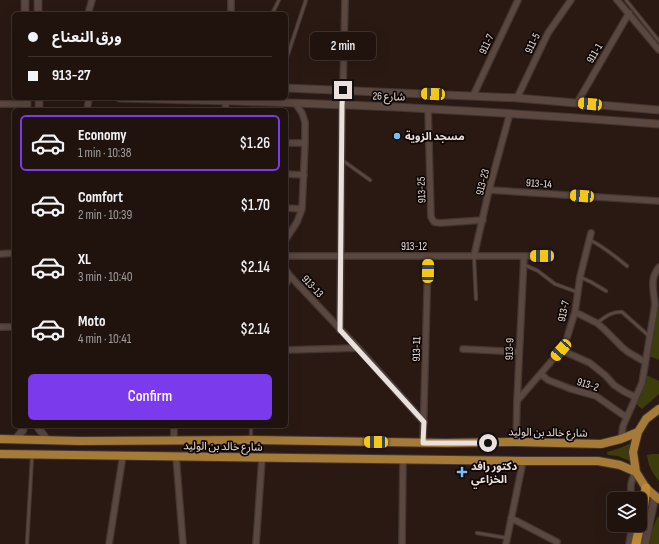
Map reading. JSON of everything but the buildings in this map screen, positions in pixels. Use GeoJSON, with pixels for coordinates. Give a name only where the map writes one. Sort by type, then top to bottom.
{"type":"FeatureCollection","features":[{"type":"Feature","properties":{"kind":"highway"},"geometry":{"type":"LineString","coordinates":[[636,544],[646,488]]}},
{"type":"Feature","properties":{"kind":"main road"},"geometry":{"type":"LineString","coordinates":[[657,497],[646,488],[636,472],[633,452],[638,432],[646,419],[659,409]]}},
{"type":"Feature","properties":{"kind":"main road","name":"شارع خالد بن الوليد"},"geometry":{"type":"LineString","coordinates":[[0,439],[80,441],[251,440],[601,444],[621,439],[638,432]]}},
{"type":"Feature","properties":{"kind":"main road"},"geometry":{"type":"LineString","coordinates":[[80,441],[80,455]]}},
{"type":"Feature","properties":{"kind":"main road","name":"شارع خالد بن الوليد"},"geometry":{"type":"LineString","coordinates":[[0,454],[403,460],[598,461],[620,465],[636,472]]}},
{"type":"Feature","properties":{"kind":"street"},"geometry":{"type":"LineString","coordinates":[[25,0],[25,12]]}},
{"type":"Feature","properties":{"kind":"street"},"geometry":{"type":"LineString","coordinates":[[38,0],[38,12]]}},
{"type":"Feature","properties":{"kind":"street"},"geometry":{"type":"LineString","coordinates":[[89,12],[92,0]]}},
{"type":"Feature","properties":{"kind":"street"},"geometry":{"type":"LineString","coordinates":[[231,0],[231,12]]}},
{"type":"Feature","properties":{"kind":"street"},"geometry":{"type":"LineString","coordinates":[[340,330],[341,160],[345,0]]}},
{"type":"Feature","properties":{"kind":"street","name":"911-7"},"geometry":{"type":"LineString","coordinates":[[473,96],[518,0]]}},
{"type":"Feature","properties":{"kind":"street","name":"911-5"},"geometry":{"type":"LineString","coordinates":[[517,98],[548,34],[571,0]]}},
{"type":"Feature","properties":{"kind":"street"},"geometry":{"type":"LineString","coordinates":[[617,0],[659,50]]}},
{"type":"Feature","properties":{"kind":"street","name":"911-1"},"geometry":{"type":"LineString","coordinates":[[576,103],[629,13]]}},
{"type":"Feature","properties":{"kind":"street","name":"شارع 26"},"geometry":{"type":"LineString","coordinates":[[288,88],[517,98],[659,110]]}},
{"type":"Feature","properties":{"kind":"street"},"geometry":{"type":"LineString","coordinates":[[406,108],[407,93]]}},
{"type":"Feature","properties":{"kind":"street","name":"شارع 26"},"geometry":{"type":"LineString","coordinates":[[227,100],[510,113],[659,124]]}},
{"type":"Feature","properties":{"kind":"street"},"geometry":{"type":"LineString","coordinates":[[0,104],[27,104]]}},
{"type":"Feature","properties":{"kind":"street"},"geometry":{"type":"LineString","coordinates":[[288,236],[297,222],[302,209],[306,144],[306,122],[302,113],[295,104]]}},
{"type":"Feature","properties":{"kind":"street","name":"913-25"},"geometry":{"type":"LineString","coordinates":[[428,109],[431,217],[434,222],[440,223],[483,220]]}},
{"type":"Feature","properties":{"kind":"street","name":"913-23"},"geometry":{"type":"LineString","coordinates":[[474,256],[510,113]]}},
{"type":"Feature","properties":{"kind":"street"},"geometry":{"type":"LineString","coordinates":[[288,142],[306,144]]}},
{"type":"Feature","properties":{"kind":"street"},"geometry":{"type":"LineString","coordinates":[[288,174],[304,175]]}},
{"type":"Feature","properties":{"kind":"street","name":"913-14"},"geometry":{"type":"LineString","coordinates":[[490,190],[659,201]]}},
{"type":"Feature","properties":{"kind":"street"},"geometry":{"type":"LineString","coordinates":[[288,208],[302,209]]}},
{"type":"Feature","properties":{"kind":"street","name":"913-7"},"geometry":{"type":"LineString","coordinates":[[517,401],[561,350],[566,342],[575,312],[580,277],[591,233]]}},
{"type":"Feature","properties":{"kind":"street"},"geometry":{"type":"LineString","coordinates":[[0,254],[12,254]]}},
{"type":"Feature","properties":{"kind":"street","name":"913-12"},"geometry":{"type":"LineString","coordinates":[[288,256],[542,256]]}},
{"type":"Feature","properties":{"kind":"street","name":"913-11"},"geometry":{"type":"LineString","coordinates":[[423,443],[428,256]]}},
{"type":"Feature","properties":{"kind":"street","name":"913-9"},"geometry":{"type":"LineString","coordinates":[[516,442],[524,256]]}},
{"type":"Feature","properties":{"kind":"street"},"geometry":{"type":"LineString","coordinates":[[621,439],[626,417],[642,383],[655,305],[652,289],[654,276],[659,267]]}},
{"type":"Feature","properties":{"kind":"street","name":"913-13"},"geometry":{"type":"LineString","coordinates":[[288,273],[424,422]]}},
{"type":"Feature","properties":{"kind":"street"},"geometry":{"type":"LineString","coordinates":[[288,280],[290,276]]}},
{"type":"Feature","properties":{"kind":"street"},"geometry":{"type":"LineString","coordinates":[[575,312],[597,323],[628,352],[645,362]]}},
{"type":"Feature","properties":{"kind":"street"},"geometry":{"type":"LineString","coordinates":[[0,327],[12,327]]}},
{"type":"Feature","properties":{"kind":"street"},"geometry":{"type":"LineString","coordinates":[[288,350],[358,348]]}},
{"type":"Feature","properties":{"kind":"street"},"geometry":{"type":"LineString","coordinates":[[463,349],[519,352]]}},
{"type":"Feature","properties":{"kind":"street"},"geometry":{"type":"LineString","coordinates":[[561,350],[590,363],[606,376],[614,385],[635,397]]}},
{"type":"Feature","properties":{"kind":"street","name":"913-2"},"geometry":{"type":"LineString","coordinates":[[541,374],[548,380],[571,389],[596,396],[626,417]]}},
{"type":"Feature","properties":{"kind":"street"},"geometry":{"type":"LineString","coordinates":[[16,439],[22,428]]}},
{"type":"Feature","properties":{"kind":"street"},"geometry":{"type":"LineString","coordinates":[[38,428],[47,440]]}},
{"type":"Feature","properties":{"kind":"street"},"geometry":{"type":"LineString","coordinates":[[174,428],[174,440]]}},
{"type":"Feature","properties":{"kind":"street"},"geometry":{"type":"LineString","coordinates":[[109,544],[124,455]]}},
{"type":"Feature","properties":{"kind":"street"},"geometry":{"type":"LineString","coordinates":[[176,456],[183,544]]}},
{"type":"Feature","properties":{"kind":"street"},"geometry":{"type":"LineString","coordinates":[[256,544],[262,458]]}},
{"type":"Feature","properties":{"kind":"street"},"geometry":{"type":"LineString","coordinates":[[402,544],[403,460]]}},
{"type":"Feature","properties":{"kind":"street"},"geometry":{"type":"LineString","coordinates":[[506,544],[523,461]]}},
{"type":"Feature","properties":{"kind":"street"},"geometry":{"type":"LineString","coordinates":[[630,492],[631,484],[636,472]]}},
{"type":"Feature","properties":{"kind":"street"},"geometry":{"type":"LineString","coordinates":[[645,544],[655,512],[657,497]]}},
{"type":"Feature","properties":{"kind":"street"},"geometry":{"type":"LineString","coordinates":[[511,518],[557,542]]}},
{"type":"Feature","properties":{"kind":"street"},"geometry":{"type":"LineString","coordinates":[[629,544],[631,532]]}},
{"type":"Feature","properties":{"kind":"lane"},"geometry":{"type":"LineString","coordinates":[[273,12],[279,0]]}},
{"type":"Feature","properties":{"kind":"lane"},"geometry":{"type":"LineString","coordinates":[[288,54],[306,0]]}},
{"type":"Feature","properties":{"kind":"lane"},"geometry":{"type":"LineString","coordinates":[[626,0],[659,41]]}},
{"type":"Feature","properties":{"kind":"lane"},"geometry":{"type":"LineString","coordinates":[[341,160],[370,180]]}},
{"type":"Feature","properties":{"kind":"lane"},"geometry":{"type":"LineString","coordinates":[[590,240],[601,245],[626,266]]}},
{"type":"Feature","properties":{"kind":"lane"},"geometry":{"type":"LineString","coordinates":[[474,256],[476,299]]}},
{"type":"Feature","properties":{"kind":"lane"},"geometry":{"type":"LineString","coordinates":[[523,265],[538,271],[555,284],[577,292]]}},
{"type":"Feature","properties":{"kind":"lane"},"geometry":{"type":"LineString","coordinates":[[580,277],[606,291]]}},
{"type":"Feature","properties":{"kind":"lane"},"geometry":{"type":"LineString","coordinates":[[597,323],[607,315],[622,312],[650,337]]}},
{"type":"Feature","properties":{"kind":"lane"},"geometry":{"type":"LineString","coordinates":[[251,428],[251,440]]}},
{"type":"Feature","properties":{"kind":"lane"},"geometry":{"type":"LineString","coordinates":[[27,544],[32,454]]}},
{"type":"Feature","properties":{"kind":"lane"},"geometry":{"type":"LineString","coordinates":[[477,533],[507,538]]}},
{"type":"Feature","properties":{"kind":"shaded area"},"geometry":{"type":"Polygon","coordinates":[[[659,306],[659,360],[649,356],[659,306]]]}},
{"type":"Feature","properties":{"kind":"shaded area"},"geometry":{"type":"Polygon","coordinates":[[[646,375],[659,381],[659,394],[642,409],[636,404],[646,375]]]}},
{"type":"Feature","properties":{"kind":"shaded area"},"geometry":{"type":"Polygon","coordinates":[[[631,443],[630,451],[632,462],[618,456],[608,455],[607,453],[607,452],[631,443]]]}},
{"type":"Feature","properties":{"kind":"shaded area"},"geometry":{"type":"Polygon","coordinates":[[[659,454],[659,481],[649,466],[647,455],[659,454]]]}},
{"type":"Feature","properties":{"kind":"shaded area"},"geometry":{"type":"Polygon","coordinates":[[[659,516],[659,544],[648,544],[651,532],[659,516]]]}},
{"type":"Feature","properties":{"kind":"place","name":"مسجد الزوية"},"geometry":{"type":"Point","coordinates":[397,136]}},
{"type":"Feature","properties":{"kind":"place","name":"دكتور رافد الخزاعي"},"geometry":{"type":"Point","coordinates":[462,472]}},
{"type":"Feature","properties":{"kind":"route"},"geometry":{"type":"LineString","coordinates":[[343,90],[340,330],[424,422],[423,443],[488,443]]}}]}
